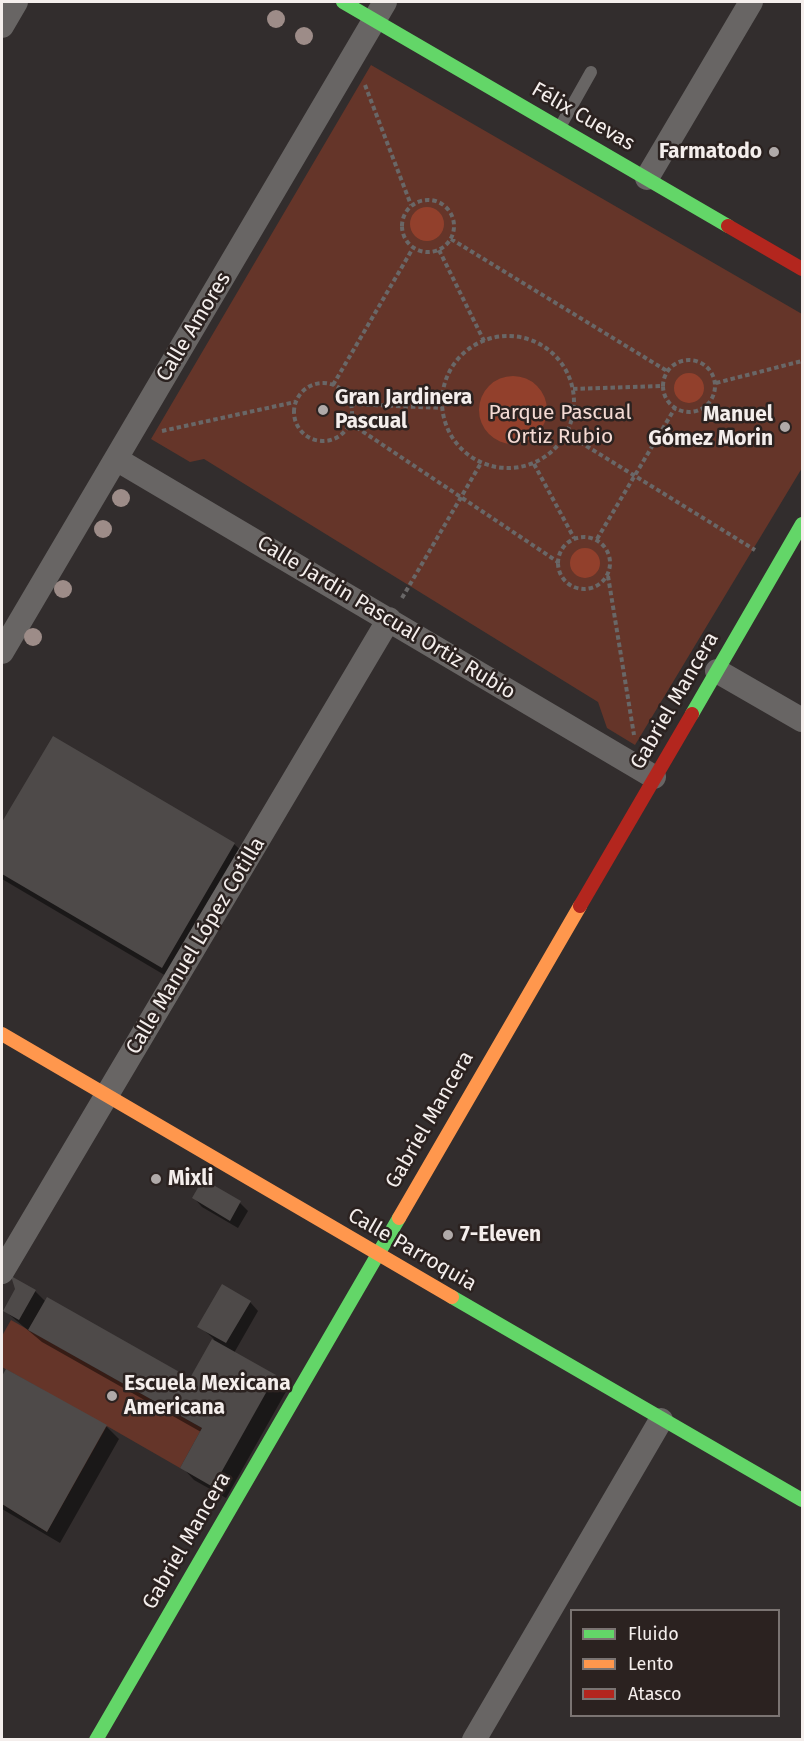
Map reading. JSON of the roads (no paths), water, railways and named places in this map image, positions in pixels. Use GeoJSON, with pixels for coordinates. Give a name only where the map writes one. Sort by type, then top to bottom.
{"type":"FeatureCollection","features":[{"type":"Feature","properties":{"kind":"main road","name":"Félix Cuevas"},"geometry":{"type":"LineString","coordinates":[[343,2],[380,11],[559,128],[802,269]]}},
{"type":"Feature","properties":{"kind":"main road","name":"Gabriel Mancera"},"geometry":{"type":"LineString","coordinates":[[96,1740],[376,1253],[802,524]]}},
{"type":"Feature","properties":{"kind":"main road","name":"Calle Parroquia"},"geometry":{"type":"LineString","coordinates":[[2,1034],[661,1420],[802,1500]]}},
{"type":"Feature","properties":{"kind":"street"},"geometry":{"type":"LineString","coordinates":[[2,26],[16,2]]}},
{"type":"Feature","properties":{"kind":"street"},"geometry":{"type":"LineString","coordinates":[[647,178],[751,2]]}},
{"type":"Feature","properties":{"kind":"street","name":"Calle Amores"},"geometry":{"type":"LineString","coordinates":[[2,652],[380,11]]}},
{"type":"Feature","properties":{"kind":"street","name":"Calle Jardin Pascual Ortiz Rubio"},"geometry":{"type":"LineString","coordinates":[[116,459],[389,619],[660,768]]}},
{"type":"Feature","properties":{"kind":"street","name":"Calle Manuel López Cotilla"},"geometry":{"type":"LineString","coordinates":[[2,1272],[389,619]]}},
{"type":"Feature","properties":{"kind":"street"},"geometry":{"type":"LineString","coordinates":[[717,671],[802,720]]}},
{"type":"Feature","properties":{"kind":"street"},"geometry":{"type":"LineString","coordinates":[[474,1740],[661,1420]]}},
{"type":"Feature","properties":{"kind":"lane"},"geometry":{"type":"LineString","coordinates":[[559,128],[591,72]]}},
{"type":"Feature","properties":{"kind":"place","name":"Farmatodo"},"geometry":{"type":"Point","coordinates":[774,152]}},
{"type":"Feature","properties":{"kind":"place","name":"Gran Jardinera Pascual"},"geometry":{"type":"Point","coordinates":[323,410]}},
{"type":"Feature","properties":{"kind":"place","name":"Manuel Gómez Morin"},"geometry":{"type":"Point","coordinates":[785,427]}},
{"type":"Feature","properties":{"kind":"place","name":"Mixli"},"geometry":{"type":"Point","coordinates":[156,1179]}},
{"type":"Feature","properties":{"kind":"place","name":"7-Eleven"},"geometry":{"type":"Point","coordinates":[448,1235]}},
{"type":"Feature","properties":{"kind":"place","name":"Escuela Mexicana Americana"},"geometry":{"type":"Point","coordinates":[112,1396]}},
{"type":"Feature","properties":{"kind":"park label","name":"Parque Pascual Ortiz Rubio"},"geometry":{"type":"Point","coordinates":[560,425]}}]}
